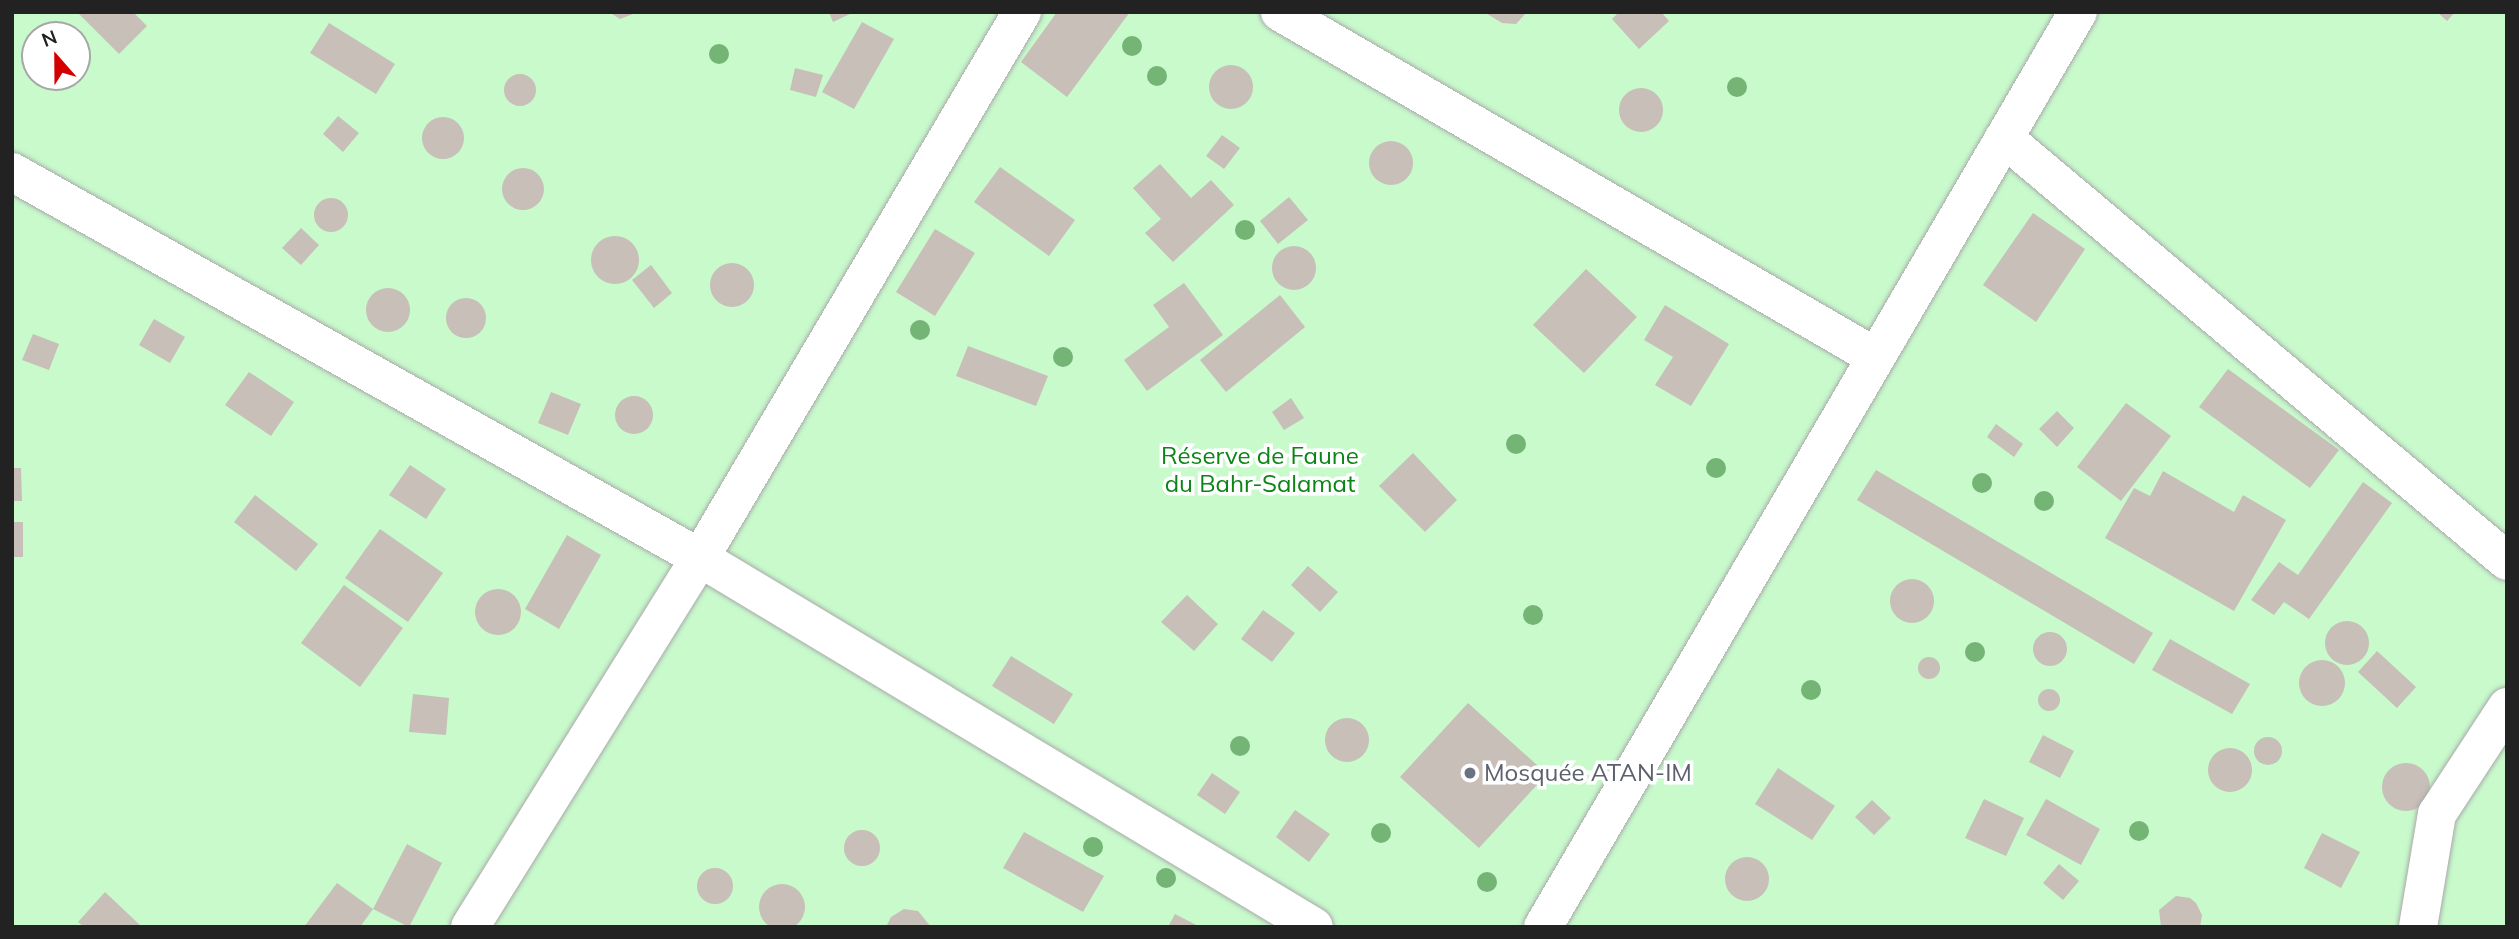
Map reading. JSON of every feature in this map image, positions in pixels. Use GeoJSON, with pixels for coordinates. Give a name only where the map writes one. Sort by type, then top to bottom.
{"type":"FeatureCollection","features":[{"type":"Feature","properties":{"kind":"street"},"geometry":{"type":"LineString","coordinates":[[470,927],[700,558],[1022,12]]}},
{"type":"Feature","properties":{"kind":"street"},"geometry":{"type":"LineString","coordinates":[[1280,12],[1874,356]]}},
{"type":"Feature","properties":{"kind":"street"},"geometry":{"type":"LineString","coordinates":[[1543,927],[1874,356],[2078,12]]}},
{"type":"Feature","properties":{"kind":"street"},"geometry":{"type":"LineString","coordinates":[[2004,138],[2507,561]]}},
{"type":"Feature","properties":{"kind":"street"},"geometry":{"type":"LineString","coordinates":[[12,172],[700,558],[1314,927]]}},
{"type":"Feature","properties":{"kind":"street"},"geometry":{"type":"LineString","coordinates":[[2418,927],[2437,814],[2507,706]]}},
{"type":"Feature","properties":{"kind":"green space","name":"Réserve de Faune du Bahr-Salamat"},"geometry":{"type":"Polygon","coordinates":[[[12,12],[2507,12],[2507,927],[12,927],[12,12]]]}},
{"type":"Feature","properties":{"kind":"building"},"geometry":{"type":"Polygon","coordinates":[[[77,12],[133,12],[147,26],[119,54],[91,26],[91,21],[86,21],[77,12]]]}},
{"type":"Feature","properties":{"kind":"building"},"geometry":{"type":"Polygon","coordinates":[[[609,12],[638,12],[620,19],[609,12]]]}},
{"type":"Feature","properties":{"kind":"building"},"geometry":{"type":"Polygon","coordinates":[[[829,12],[854,12],[833,22],[829,12]]]}},
{"type":"Feature","properties":{"kind":"building"},"geometry":{"type":"Polygon","coordinates":[[[1057,12],[1130,12],[1067,97],[1021,62],[1057,12]]]}},
{"type":"Feature","properties":{"kind":"building"},"geometry":{"type":"Polygon","coordinates":[[[1484,12],[1527,12],[1516,24],[1502,23],[1484,12]]]}},
{"type":"Feature","properties":{"kind":"building"},"geometry":{"type":"Polygon","coordinates":[[[1619,12],[1661,12],[1669,21],[1639,49],[1612,19],[1619,12]]]}},
{"type":"Feature","properties":{"kind":"building"},"geometry":{"type":"Polygon","coordinates":[[[2437,12],[2455,12],[2447,21],[2437,12]]]}},
{"type":"Feature","properties":{"kind":"building"},"geometry":{"type":"Polygon","coordinates":[[[862,22],[894,39],[854,109],[822,92],[862,22]]]}},
{"type":"Feature","properties":{"kind":"building"},"geometry":{"type":"Polygon","coordinates":[[[329,23],[395,64],[376,94],[310,53],[329,23]]]}},
{"type":"Feature","properties":{"kind":"building"},"geometry":{"type":"Polygon","coordinates":[[[1231,65],[1246,72],[1253,87],[1246,102],[1231,109],[1216,102],[1209,87],[1216,72],[1231,65]]]}},
{"type":"Feature","properties":{"kind":"building"},"geometry":{"type":"Polygon","coordinates":[[[795,68],[823,75],[816,97],[790,90],[795,68]]]}},
{"type":"Feature","properties":{"kind":"building"},"geometry":{"type":"Polygon","coordinates":[[[520,74],[532,78],[536,90],[532,102],[520,106],[508,102],[504,90],[508,78],[520,74]]]}},
{"type":"Feature","properties":{"kind":"building"},"geometry":{"type":"Polygon","coordinates":[[[1641,88],[1656,95],[1663,110],[1656,125],[1641,132],[1626,125],[1619,110],[1626,95],[1641,88]]]}},
{"type":"Feature","properties":{"kind":"building"},"geometry":{"type":"Polygon","coordinates":[[[338,116],[359,133],[343,152],[323,134],[338,116]]]}},
{"type":"Feature","properties":{"kind":"building"},"geometry":{"type":"Polygon","coordinates":[[[443,117],[458,123],[464,138],[458,153],[443,159],[428,153],[422,138],[428,123],[443,117]]]}},
{"type":"Feature","properties":{"kind":"building"},"geometry":{"type":"Polygon","coordinates":[[[1222,135],[1240,148],[1224,169],[1206,156],[1222,135]]]}},
{"type":"Feature","properties":{"kind":"building"},"geometry":{"type":"Polygon","coordinates":[[[1391,141],[1406,148],[1413,163],[1406,178],[1391,185],[1376,178],[1369,163],[1376,148],[1391,141]]]}},
{"type":"Feature","properties":{"kind":"building"},"geometry":{"type":"Polygon","coordinates":[[[1160,164],[1191,198],[1211,180],[1234,205],[1173,262],[1145,233],[1161,219],[1133,188],[1160,164]]]}},
{"type":"Feature","properties":{"kind":"building"},"geometry":{"type":"Polygon","coordinates":[[[1000,167],[1075,220],[1049,256],[974,202],[1000,167]]]}},
{"type":"Feature","properties":{"kind":"building"},"geometry":{"type":"Polygon","coordinates":[[[523,168],[538,174],[544,189],[538,204],[523,210],[508,204],[502,189],[508,174],[523,168]]]}},
{"type":"Feature","properties":{"kind":"building"},"geometry":{"type":"Polygon","coordinates":[[[1289,197],[1308,220],[1278,244],[1260,221],[1289,197]]]}},
{"type":"Feature","properties":{"kind":"building"},"geometry":{"type":"Polygon","coordinates":[[[331,198],[343,203],[348,215],[343,227],[331,232],[319,227],[314,215],[319,203],[331,198]]]}},
{"type":"Feature","properties":{"kind":"building"},"geometry":{"type":"Polygon","coordinates":[[[2033,213],[2085,249],[2036,322],[1983,285],[2033,213]]]}},
{"type":"Feature","properties":{"kind":"building"},"geometry":{"type":"Polygon","coordinates":[[[301,228],[319,245],[301,265],[282,248],[301,228]]]}},
{"type":"Feature","properties":{"kind":"building"},"geometry":{"type":"Polygon","coordinates":[[[935,229],[975,253],[935,316],[896,292],[935,229]]]}},
{"type":"Feature","properties":{"kind":"building"},"geometry":{"type":"Polygon","coordinates":[[[615,236],[632,243],[639,260],[632,277],[615,284],[598,277],[591,260],[598,243],[615,236]]]}},
{"type":"Feature","properties":{"kind":"building"},"geometry":{"type":"Polygon","coordinates":[[[1294,246],[1309,253],[1316,268],[1309,283],[1294,290],[1279,283],[1272,268],[1279,253],[1294,246]]]}},
{"type":"Feature","properties":{"kind":"building"},"geometry":{"type":"Polygon","coordinates":[[[732,263],[747,270],[754,285],[747,300],[732,307],[717,300],[710,285],[717,270],[732,263]]]}},
{"type":"Feature","properties":{"kind":"building"},"geometry":{"type":"Polygon","coordinates":[[[651,265],[672,293],[654,308],[632,280],[651,265]]]}},
{"type":"Feature","properties":{"kind":"building"},"geometry":{"type":"Polygon","coordinates":[[[1586,269],[1637,317],[1584,373],[1533,325],[1586,269]]]}},
{"type":"Feature","properties":{"kind":"building"},"geometry":{"type":"Polygon","coordinates":[[[1184,283],[1223,335],[1147,391],[1124,360],[1169,327],[1153,305],[1184,283]]]}},
{"type":"Feature","properties":{"kind":"building"},"geometry":{"type":"Polygon","coordinates":[[[388,288],[404,294],[410,310],[404,326],[388,332],[372,326],[366,310],[372,294],[388,288]]]}},
{"type":"Feature","properties":{"kind":"building"},"geometry":{"type":"Polygon","coordinates":[[[1280,295],[1305,327],[1226,392],[1200,360],[1280,295]]]}},
{"type":"Feature","properties":{"kind":"building"},"geometry":{"type":"Polygon","coordinates":[[[466,298],[474,299],[480,304],[485,310],[485,326],[480,332],[474,337],[466,338],[458,337],[452,332],[447,326],[446,318],[447,310],[452,304],[458,299],[466,298]]]}},
{"type":"Feature","properties":{"kind":"building"},"geometry":{"type":"Polygon","coordinates":[[[1665,305],[1729,344],[1691,406],[1655,385],[1673,357],[1644,340],[1665,305]]]}},
{"type":"Feature","properties":{"kind":"building"},"geometry":{"type":"Polygon","coordinates":[[[154,319],[185,337],[170,363],[139,345],[154,319]]]}},
{"type":"Feature","properties":{"kind":"building"},"geometry":{"type":"Polygon","coordinates":[[[33,334],[59,344],[49,370],[22,360],[33,334]]]}},
{"type":"Feature","properties":{"kind":"building"},"geometry":{"type":"Polygon","coordinates":[[[968,346],[1048,376],[1036,406],[956,376],[968,346]]]}},
{"type":"Feature","properties":{"kind":"building"},"geometry":{"type":"Polygon","coordinates":[[[2228,369],[2339,450],[2310,488],[2199,407],[2228,369]]]}},
{"type":"Feature","properties":{"kind":"building"},"geometry":{"type":"Polygon","coordinates":[[[249,372],[294,402],[271,436],[225,405],[249,372]]]}},
{"type":"Feature","properties":{"kind":"building"},"geometry":{"type":"Polygon","coordinates":[[[551,392],[581,404],[568,435],[538,423],[551,392]]]}},
{"type":"Feature","properties":{"kind":"building"},"geometry":{"type":"Polygon","coordinates":[[[634,396],[647,402],[653,415],[647,428],[634,434],[621,428],[615,415],[621,402],[634,396]]]}},
{"type":"Feature","properties":{"kind":"building"},"geometry":{"type":"Polygon","coordinates":[[[1291,398],[1304,418],[1284,430],[1272,412],[1291,398]]]}},
{"type":"Feature","properties":{"kind":"building"},"geometry":{"type":"Polygon","coordinates":[[[2126,403],[2171,436],[2121,501],[2077,467],[2126,403]]]}},
{"type":"Feature","properties":{"kind":"building"},"geometry":{"type":"Polygon","coordinates":[[[2057,411],[2074,428],[2057,447],[2039,429],[2057,411]]]}},
{"type":"Feature","properties":{"kind":"building"},"geometry":{"type":"Polygon","coordinates":[[[1996,424],[2023,444],[2014,457],[1987,437],[1996,424]]]}},
{"type":"Feature","properties":{"kind":"building"},"geometry":{"type":"Polygon","coordinates":[[[1413,453],[1457,500],[1425,532],[1379,486],[1413,453]]]}},
{"type":"Feature","properties":{"kind":"building"},"geometry":{"type":"Polygon","coordinates":[[[410,465],[446,489],[426,519],[389,495],[410,465]]]}},
{"type":"Feature","properties":{"kind":"building"},"geometry":{"type":"Polygon","coordinates":[[[12,468],[21,468],[22,501],[12,501],[12,468]]]}},
{"type":"Feature","properties":{"kind":"building"},"geometry":{"type":"Polygon","coordinates":[[[1876,470],[2153,633],[2134,664],[1857,500],[1876,470]]]}},
{"type":"Feature","properties":{"kind":"building"},"geometry":{"type":"Polygon","coordinates":[[[2163,471],[2234,512],[2243,495],[2286,520],[2234,611],[2105,538],[2134,488],[2150,496],[2163,471]]]}},
{"type":"Feature","properties":{"kind":"building"},"geometry":{"type":"Polygon","coordinates":[[[2363,482],[2392,503],[2309,619],[2284,602],[2274,615],[2251,600],[2279,562],[2298,575],[2363,482]]]}},
{"type":"Feature","properties":{"kind":"building"},"geometry":{"type":"Polygon","coordinates":[[[255,495],[318,544],[296,571],[234,522],[255,495]]]}},
{"type":"Feature","properties":{"kind":"building"},"geometry":{"type":"Polygon","coordinates":[[[12,522],[23,522],[23,557],[12,557],[12,522]]]}},
{"type":"Feature","properties":{"kind":"building"},"geometry":{"type":"Polygon","coordinates":[[[380,529],[443,573],[408,622],[345,578],[380,529]]]}},
{"type":"Feature","properties":{"kind":"building"},"geometry":{"type":"Polygon","coordinates":[[[567,535],[601,555],[559,629],[525,609],[567,535]]]}},
{"type":"Feature","properties":{"kind":"building"},"geometry":{"type":"Polygon","coordinates":[[[1308,566],[1338,592],[1320,612],[1291,585],[1308,566]]]}},
{"type":"Feature","properties":{"kind":"building"},"geometry":{"type":"Polygon","coordinates":[[[1912,579],[1927,586],[1934,601],[1927,616],[1912,623],[1897,616],[1890,601],[1897,586],[1912,579]]]}},
{"type":"Feature","properties":{"kind":"building"},"geometry":{"type":"Polygon","coordinates":[[[344,585],[403,628],[360,687],[301,643],[344,585]]]}},
{"type":"Feature","properties":{"kind":"building"},"geometry":{"type":"Polygon","coordinates":[[[498,589],[514,596],[521,612],[514,628],[498,635],[482,628],[475,612],[482,596],[498,589]]]}},
{"type":"Feature","properties":{"kind":"building"},"geometry":{"type":"Polygon","coordinates":[[[1187,595],[1218,624],[1194,651],[1161,622],[1187,595]]]}},
{"type":"Feature","properties":{"kind":"building"},"geometry":{"type":"Polygon","coordinates":[[[1263,610],[1295,633],[1272,662],[1241,639],[1263,610]]]}},
{"type":"Feature","properties":{"kind":"building"},"geometry":{"type":"Polygon","coordinates":[[[2347,621],[2362,628],[2369,643],[2362,658],[2347,665],[2332,658],[2325,643],[2332,628],[2347,621]]]}},
{"type":"Feature","properties":{"kind":"building"},"geometry":{"type":"Polygon","coordinates":[[[2050,632],[2062,637],[2067,649],[2062,661],[2050,666],[2038,661],[2033,649],[2038,637],[2050,632]]]}},
{"type":"Feature","properties":{"kind":"building"},"geometry":{"type":"Polygon","coordinates":[[[2170,639],[2250,684],[2232,714],[2152,670],[2170,639]]]}},
{"type":"Feature","properties":{"kind":"building"},"geometry":{"type":"Polygon","coordinates":[[[2377,651],[2416,687],[2397,708],[2358,672],[2377,651]]]}},
{"type":"Feature","properties":{"kind":"building"},"geometry":{"type":"Polygon","coordinates":[[[1011,656],[1073,694],[1054,724],[992,686],[1011,656]]]}},
{"type":"Feature","properties":{"kind":"building"},"geometry":{"type":"Polygon","coordinates":[[[1929,657],[1937,660],[1940,668],[1937,676],[1929,679],[1921,676],[1918,668],[1921,660],[1929,657]]]}},
{"type":"Feature","properties":{"kind":"building"},"geometry":{"type":"Polygon","coordinates":[[[2322,660],[2338,667],[2345,683],[2338,699],[2322,706],[2306,699],[2299,683],[2306,667],[2322,660]]]}},
{"type":"Feature","properties":{"kind":"building"},"geometry":{"type":"Polygon","coordinates":[[[2049,689],[2057,692],[2060,700],[2057,708],[2049,711],[2041,708],[2038,700],[2041,692],[2049,689]]]}},
{"type":"Feature","properties":{"kind":"building"},"geometry":{"type":"Polygon","coordinates":[[[413,694],[449,698],[446,735],[409,732],[413,694]]]}},
{"type":"Feature","properties":{"kind":"building"},"geometry":{"type":"Polygon","coordinates":[[[1468,703],[1547,774],[1479,848],[1400,777],[1468,703]]]}},
{"type":"Feature","properties":{"kind":"building"},"geometry":{"type":"Polygon","coordinates":[[[1347,718],[1362,725],[1369,740],[1362,755],[1347,762],[1332,755],[1325,740],[1332,725],[1347,718]]]}},
{"type":"Feature","properties":{"kind":"building"},"geometry":{"type":"Polygon","coordinates":[[[2043,735],[2074,751],[2060,778],[2029,762],[2043,735]]]}},
{"type":"Feature","properties":{"kind":"building"},"geometry":{"type":"Polygon","coordinates":[[[2268,737],[2278,741],[2282,751],[2278,761],[2268,765],[2258,761],[2254,751],[2258,741],[2268,737]]]}},
{"type":"Feature","properties":{"kind":"building"},"geometry":{"type":"Polygon","coordinates":[[[2230,748],[2245,755],[2252,770],[2245,785],[2230,792],[2215,785],[2208,770],[2215,755],[2230,748]]]}},
{"type":"Feature","properties":{"kind":"building"},"geometry":{"type":"Polygon","coordinates":[[[2406,763],[2423,770],[2430,787],[2423,804],[2406,811],[2389,804],[2382,787],[2389,770],[2406,763]]]}},
{"type":"Feature","properties":{"kind":"building"},"geometry":{"type":"Polygon","coordinates":[[[1778,768],[1835,806],[1812,840],[1755,804],[1778,768]]]}},
{"type":"Feature","properties":{"kind":"building"},"geometry":{"type":"Polygon","coordinates":[[[1212,773],[1240,792],[1225,814],[1197,795],[1212,773]]]}},
{"type":"Feature","properties":{"kind":"building"},"geometry":{"type":"Polygon","coordinates":[[[1984,799],[2024,818],[2006,856],[1965,838],[1984,799]]]}},
{"type":"Feature","properties":{"kind":"building"},"geometry":{"type":"Polygon","coordinates":[[[2046,799],[2100,829],[2081,865],[2026,835],[2046,799]]]}},
{"type":"Feature","properties":{"kind":"building"},"geometry":{"type":"Polygon","coordinates":[[[1872,800],[1891,818],[1874,835],[1855,817],[1872,800]]]}},
{"type":"Feature","properties":{"kind":"building"},"geometry":{"type":"Polygon","coordinates":[[[1295,810],[1330,834],[1309,862],[1276,837],[1295,810]]]}},
{"type":"Feature","properties":{"kind":"building"},"geometry":{"type":"Polygon","coordinates":[[[862,830],[875,835],[880,848],[875,861],[862,866],[849,861],[844,848],[849,835],[862,830]]]}},
{"type":"Feature","properties":{"kind":"building"},"geometry":{"type":"Polygon","coordinates":[[[1024,832],[1104,876],[1083,912],[1003,868],[1024,832]]]}},
{"type":"Feature","properties":{"kind":"building"},"geometry":{"type":"Polygon","coordinates":[[[2322,833],[2360,852],[2341,888],[2304,868],[2322,833]]]}},
{"type":"Feature","properties":{"kind":"building"},"geometry":{"type":"Polygon","coordinates":[[[407,844],[442,863],[409,927],[373,909],[407,844]]]}},
{"type":"Feature","properties":{"kind":"building"},"geometry":{"type":"Polygon","coordinates":[[[1747,857],[1762,864],[1769,879],[1762,894],[1747,901],[1732,894],[1725,879],[1732,864],[1747,857]]]}},
{"type":"Feature","properties":{"kind":"building"},"geometry":{"type":"Polygon","coordinates":[[[2059,864],[2079,881],[2063,900],[2043,883],[2059,864]]]}},
{"type":"Feature","properties":{"kind":"building"},"geometry":{"type":"Polygon","coordinates":[[[715,868],[728,873],[733,886],[728,899],[715,904],[702,899],[697,886],[702,873],[715,868]]]}},
{"type":"Feature","properties":{"kind":"building"},"geometry":{"type":"Polygon","coordinates":[[[337,883],[373,909],[360,927],[304,927],[337,883]]]}},
{"type":"Feature","properties":{"kind":"building"},"geometry":{"type":"Polygon","coordinates":[[[782,884],[798,891],[805,907],[798,923],[782,930],[766,923],[759,907],[766,891],[782,884]]]}},
{"type":"Feature","properties":{"kind":"building"},"geometry":{"type":"Polygon","coordinates":[[[105,892],[142,927],[84,927],[78,922],[105,892]]]}},
{"type":"Feature","properties":{"kind":"building"},"geometry":{"type":"Polygon","coordinates":[[[2176,896],[2190,898],[2196,903],[2202,915],[2200,927],[2161,927],[2159,910],[2176,896]]]}},
{"type":"Feature","properties":{"kind":"building"},"geometry":{"type":"Polygon","coordinates":[[[904,909],[918,911],[931,927],[886,927],[891,917],[904,909]]]}},
{"type":"Feature","properties":{"kind":"building"},"geometry":{"type":"Polygon","coordinates":[[[1175,914],[1200,927],[1168,927],[1175,914]]]}},
{"type":"Feature","properties":{"kind":"place","name":"Mosquée ATAN-IM"},"geometry":{"type":"Point","coordinates":[1470,773]}}]}
